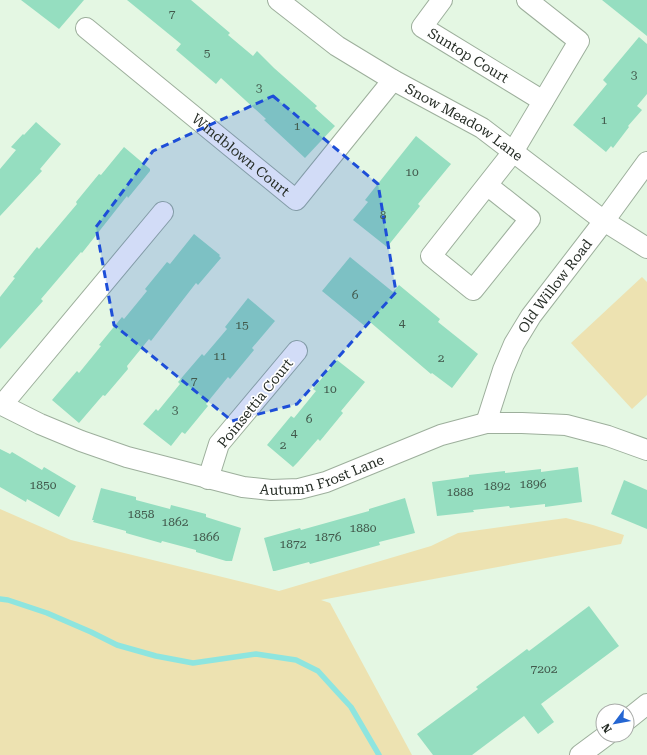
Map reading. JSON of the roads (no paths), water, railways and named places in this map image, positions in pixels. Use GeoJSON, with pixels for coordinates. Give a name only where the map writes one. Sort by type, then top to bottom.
{"type":"FeatureCollection","features":[{"type":"Feature","properties":{"kind":"street","name":"Snow Meadow Lane"},"geometry":{"type":"LineString","coordinates":[[278,0],[337,46],[393,80],[482,128],[604,221],[647,248]]}},
{"type":"Feature","properties":{"kind":"street","name":"Suntop Court"},"geometry":{"type":"LineString","coordinates":[[442,0],[422,27],[543,101]]}},
{"type":"Feature","properties":{"kind":"street"},"geometry":{"type":"LineString","coordinates":[[487,185],[530,219],[473,290],[431,256],[487,185],[514,152],[579,41],[527,0]]}},
{"type":"Feature","properties":{"kind":"street","name":"Windblown Court"},"geometry":{"type":"LineString","coordinates":[[86,28],[296,200],[393,80]]}},
{"type":"Feature","properties":{"kind":"street","name":"Old Willow Road"},"geometry":{"type":"LineString","coordinates":[[486,423],[503,370],[517,339],[530,316],[604,221],[647,162]]}},
{"type":"Feature","properties":{"kind":"street"},"geometry":{"type":"LineString","coordinates":[[1,404],[163,212]]}},
{"type":"Feature","properties":{"kind":"street","name":"Poinsettia Court"},"geometry":{"type":"LineString","coordinates":[[208,479],[219,444],[297,351]]}},
{"type":"Feature","properties":{"kind":"street","name":"Autumn Frost Lane"},"geometry":{"type":"LineString","coordinates":[[1,404],[40,424],[81,441],[127,456],[208,479],[243,487],[271,490],[299,488],[326,482],[441,435],[486,423],[522,423],[566,426],[608,436],[647,450]]}},
{"type":"Feature","properties":{"kind":"street"},"geometry":{"type":"LineString","coordinates":[[635,714],[647,704]]}},
{"type":"Feature","properties":{"kind":"street"},"geometry":{"type":"LineString","coordinates":[[580,755],[596,743]]}},
{"type":"Feature","properties":{"kind":"waterway"},"geometry":{"type":"LineString","coordinates":[[0,599],[8,600],[47,613],[117,645],[156,656],[193,663],[256,654],[296,660],[318,671],[351,707],[379,755]]}}]}
